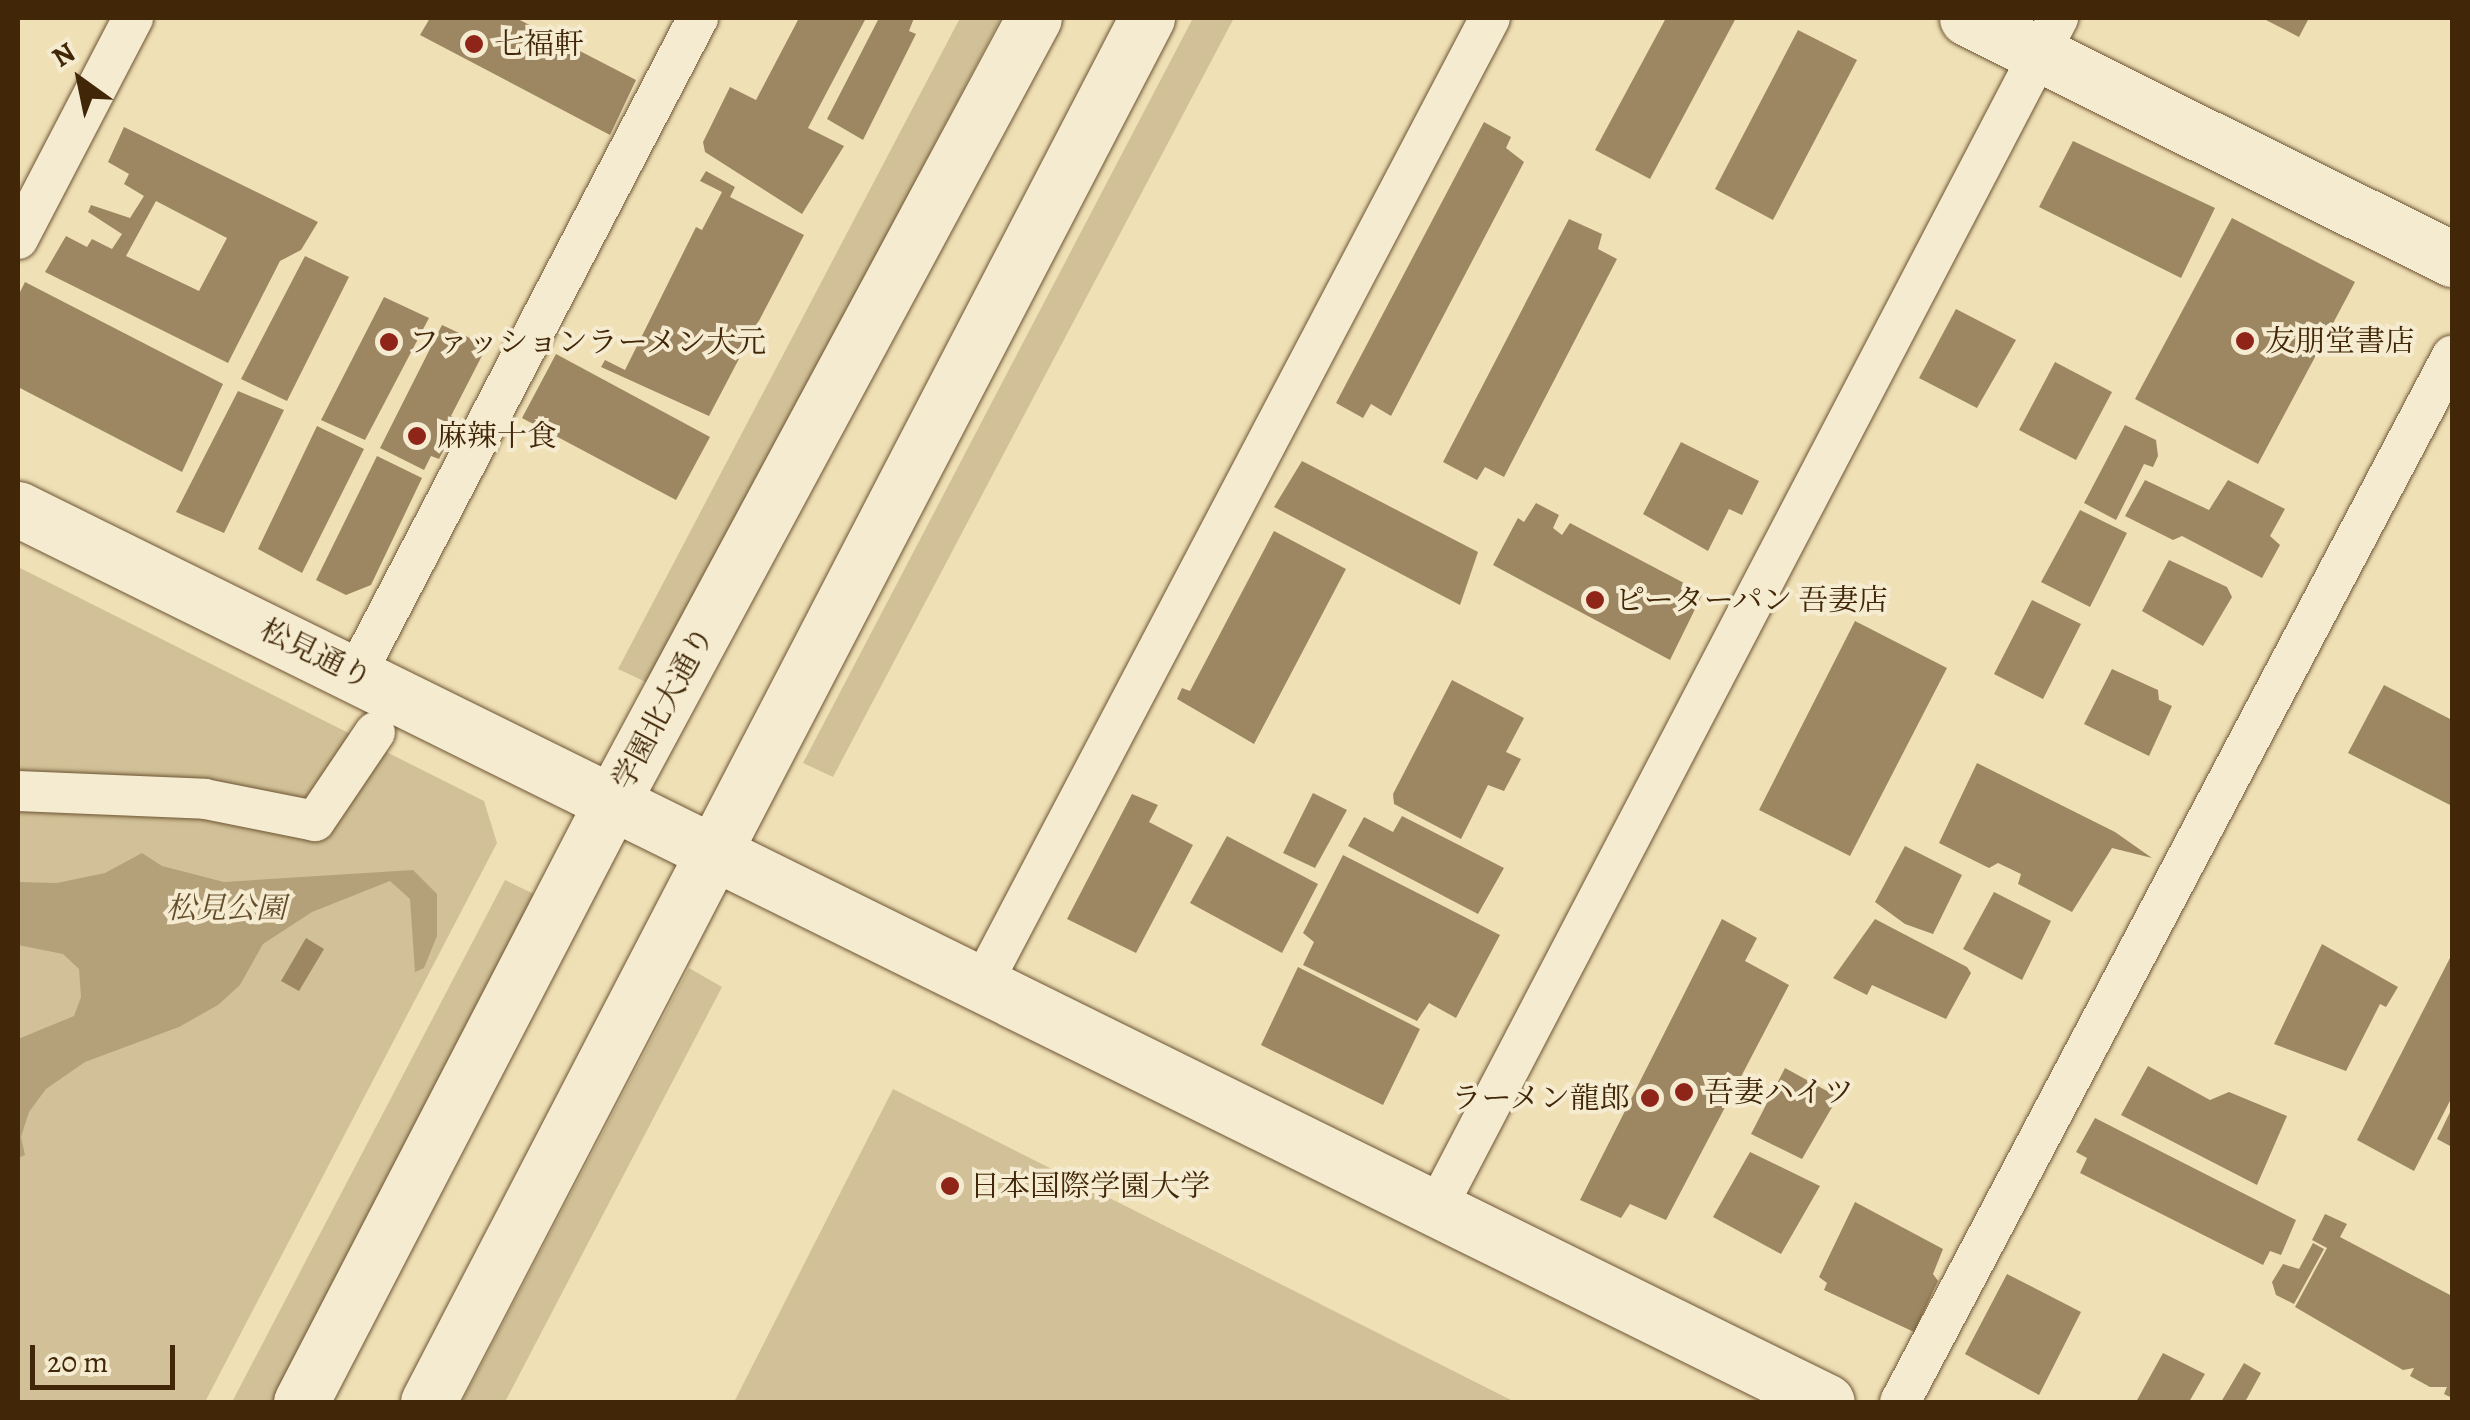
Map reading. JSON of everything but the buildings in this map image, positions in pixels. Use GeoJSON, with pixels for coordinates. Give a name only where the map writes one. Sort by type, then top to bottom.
{"type":"FeatureCollection","features":[{"type":"Feature","properties":{"kind":"main road","name":"学園北大通り"},"geometry":{"type":"LineString","coordinates":[[301,1402],[612,802],[1034,18]]}},
{"type":"Feature","properties":{"kind":"main road"},"geometry":{"type":"LineString","coordinates":[[428,1402],[1147,18]]}},
{"type":"Feature","properties":{"kind":"main road"},"geometry":{"type":"LineString","coordinates":[[1966,18],[2048,35],[2452,259]]}},
{"type":"Feature","properties":{"kind":"main road","name":"松見通り"},"geometry":{"type":"LineString","coordinates":[[18,510],[717,851],[1827,1402]]}},
{"type":"Feature","properties":{"kind":"street"},"geometry":{"type":"LineString","coordinates":[[18,238],[134,18]]}},
{"type":"Feature","properties":{"kind":"street"},"geometry":{"type":"LineString","coordinates":[[356,674],[698,18]]}},
{"type":"Feature","properties":{"kind":"street"},"geometry":{"type":"LineString","coordinates":[[982,984],[1490,18]]}},
{"type":"Feature","properties":{"kind":"street"},"geometry":{"type":"LineString","coordinates":[[1436,1209],[2048,35]]}},
{"type":"Feature","properties":{"kind":"street"},"geometry":{"type":"LineString","coordinates":[[1900,1402],[2452,356]]}},
{"type":"Feature","properties":{"kind":"street"},"geometry":{"type":"LineString","coordinates":[[18,790],[205,799],[315,820],[374,732]]}},
{"type":"Feature","properties":{"kind":"green space"},"geometry":{"type":"Polygon","coordinates":[[[960,18],[1001,18],[650,684],[618,669],[960,18]]]}},
{"type":"Feature","properties":{"kind":"green space"},"geometry":{"type":"Polygon","coordinates":[[[1193,18],[1234,18],[833,777],[803,763],[1193,18]]]}},
{"type":"Feature","properties":{"kind":"green space","name":"松見公園"},"geometry":{"type":"Polygon","coordinates":[[[18,567],[484,801],[497,843],[205,1402],[18,1402],[18,567]]]}},
{"type":"Feature","properties":{"kind":"green space"},"geometry":{"type":"Polygon","coordinates":[[[505,880],[536,895],[528,914],[273,1402],[232,1402],[505,880]]]}},
{"type":"Feature","properties":{"kind":"green space"},"geometry":{"type":"Polygon","coordinates":[[[689,968],[722,987],[505,1402],[462,1402],[689,968]]]}},
{"type":"Feature","properties":{"kind":"green space"},"geometry":{"type":"Polygon","coordinates":[[[893,1089],[1515,1402],[734,1402],[893,1089]]]}},
{"type":"Feature","properties":{"kind":"shaded area"},"geometry":{"type":"Polygon","coordinates":[[[142,853],[162,866],[224,882],[413,870],[437,894],[437,936],[424,968],[415,972],[410,899],[390,881],[312,912],[263,944],[240,985],[218,1005],[179,1027],[85,1062],[46,1089],[29,1112],[21,1137],[25,1155],[18,1158],[18,1039],[74,1016],[81,997],[79,969],[63,954],[18,945],[18,882],[57,883],[105,873],[142,853]]]}},
{"type":"Feature","properties":{"kind":"place","name":"七福軒"},"geometry":{"type":"Point","coordinates":[474,44]}},
{"type":"Feature","properties":{"kind":"place","name":"友朋堂書店"},"geometry":{"type":"Point","coordinates":[2245,341]}},
{"type":"Feature","properties":{"kind":"place","name":"ファッションラーメン大元"},"geometry":{"type":"Point","coordinates":[389,342]}},
{"type":"Feature","properties":{"kind":"place","name":"麻辣十食"},"geometry":{"type":"Point","coordinates":[417,436]}},
{"type":"Feature","properties":{"kind":"place","name":"ピーターパン 吾妻店"},"geometry":{"type":"Point","coordinates":[1595,600]}},
{"type":"Feature","properties":{"kind":"place","name":"吾妻ハイツ"},"geometry":{"type":"Point","coordinates":[1684,1092]}},
{"type":"Feature","properties":{"kind":"place","name":"ラーメン龍郎"},"geometry":{"type":"Point","coordinates":[1650,1098]}},
{"type":"Feature","properties":{"kind":"place","name":"日本国際学園大学"},"geometry":{"type":"Point","coordinates":[950,1186]}}]}
